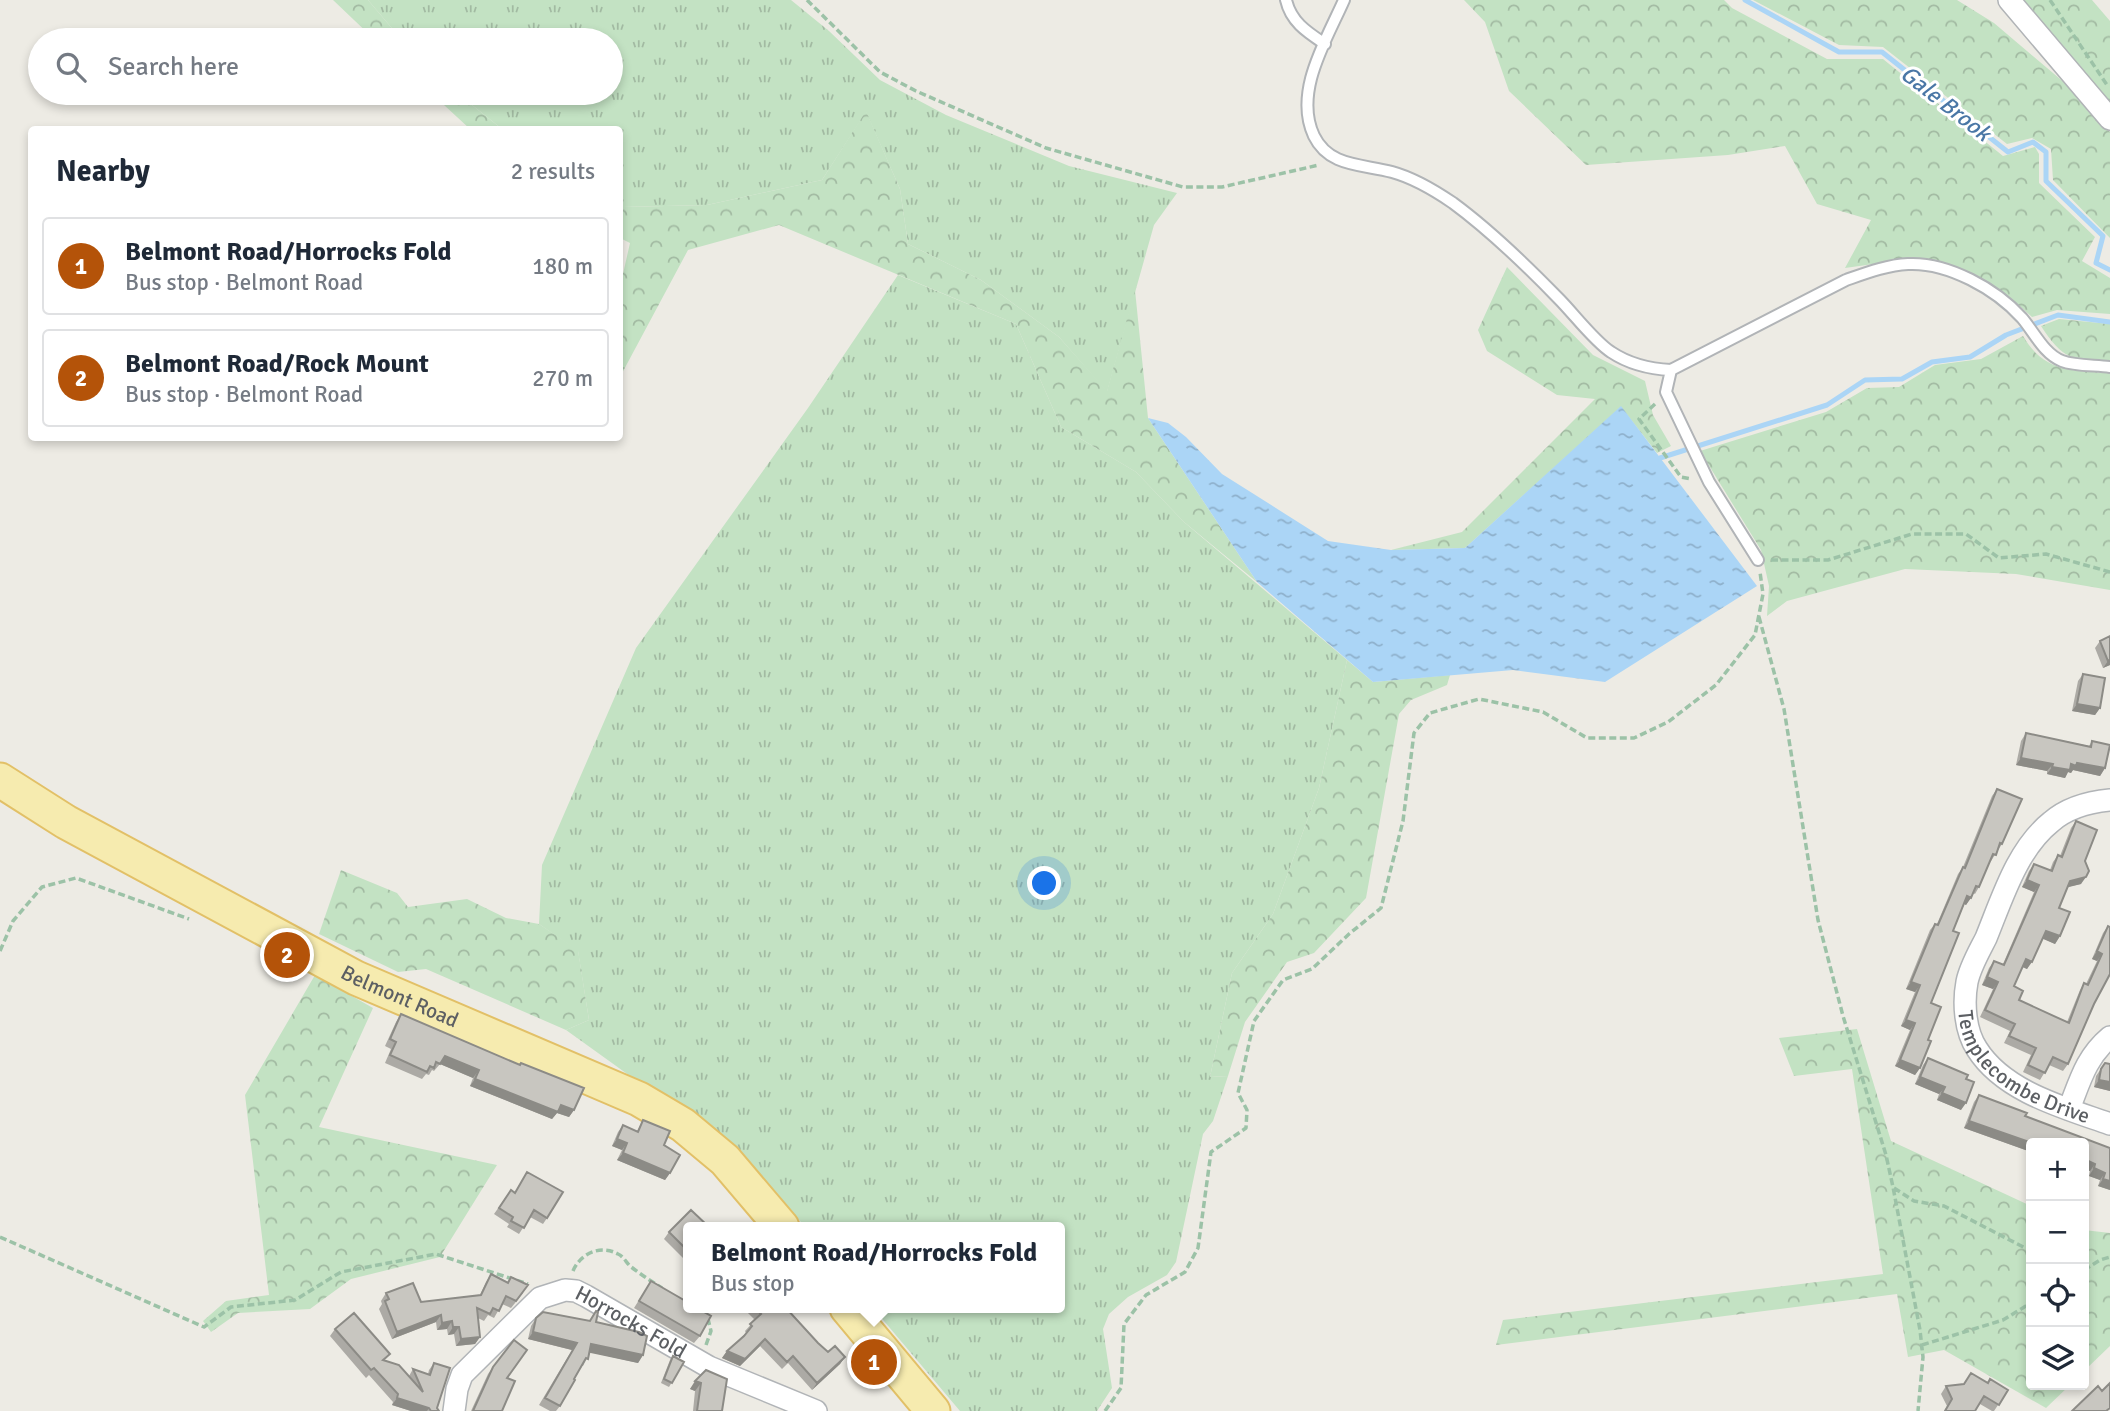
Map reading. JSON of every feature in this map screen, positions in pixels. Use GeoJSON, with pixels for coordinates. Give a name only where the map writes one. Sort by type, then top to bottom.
{"type":"FeatureCollection","features":[{"type":"Feature","properties":{"kind":"main road","name":"Belmont Road"},"geometry":{"type":"LineString","coordinates":[[0,780],[66,822],[356,978],[639,1099],[683,1125],[725,1160],[778,1222]]}},
{"type":"Feature","properties":{"kind":"main road"},"geometry":{"type":"LineString","coordinates":[[852,1313],[933,1411]]}},
{"type":"Feature","properties":{"kind":"street"},"geometry":{"type":"LineString","coordinates":[[2009,0],[2110,119]]}},
{"type":"Feature","properties":{"kind":"street","name":"Templecombe Drive"},"geometry":{"type":"LineString","coordinates":[[2110,800],[2073,808],[2050,822],[2032,842],[2014,873],[1967,980],[1965,1002],[1975,1047],[1991,1068],[2010,1083],[2110,1124]]}},
{"type":"Feature","properties":{"kind":"street"},"geometry":{"type":"LineString","coordinates":[[2069,1109],[2088,1060],[2110,1037]]}},
{"type":"Feature","properties":{"kind":"street","name":"Horrocks Fold"},"geometry":{"type":"LineString","coordinates":[[454,1411],[462,1375],[540,1298],[569,1290],[586,1296],[700,1362],[816,1411]]}},
{"type":"Feature","properties":{"kind":"lane"},"geometry":{"type":"LineString","coordinates":[[1286,0],[1290,13],[1298,24],[1325,44]]}},
{"type":"Feature","properties":{"kind":"lane"},"geometry":{"type":"LineString","coordinates":[[1344,0],[1314,69],[1308,95],[1308,113],[1313,134],[1322,149],[1338,161],[1392,172],[1418,181],[1452,203],[1489,233],[1550,290],[1609,352],[1648,369],[1671,369],[1846,280],[1872,270],[1908,264],[1937,267],[1977,283],[2021,317],[2052,355],[2062,361],[2110,367]]}},
{"type":"Feature","properties":{"kind":"lane"},"geometry":{"type":"LineString","coordinates":[[1671,369],[1666,392],[1708,479],[1758,559]]}},
{"type":"Feature","properties":{"kind":"path"},"geometry":{"type":"LineString","coordinates":[[807,0],[880,72],[916,91],[1046,148],[1183,187],[1222,187],[1338,161]]}},
{"type":"Feature","properties":{"kind":"path"},"geometry":{"type":"LineString","coordinates":[[2050,0],[2107,82],[2108,93]]}},
{"type":"Feature","properties":{"kind":"path"},"geometry":{"type":"LineString","coordinates":[[1666,392],[1639,419],[1681,477],[1708,479]]}},
{"type":"Feature","properties":{"kind":"path"},"geometry":{"type":"LineString","coordinates":[[1105,1411],[1121,1388],[1124,1324],[1146,1296],[1185,1272],[1198,1248],[1211,1152],[1245,1128],[1247,1111],[1238,1093],[1254,1021],[1283,980],[1312,969],[1381,908],[1403,821],[1414,733],[1430,713],[1479,699],[1543,712],[1587,738],[1634,738],[1668,722],[1716,685],[1755,635],[1763,594],[1758,559],[1828,560],[1912,534],[1966,534],[1999,558],[2046,554],[2110,572]]}},
{"type":"Feature","properties":{"kind":"path"},"geometry":{"type":"LineString","coordinates":[[1759,615],[1784,709],[1818,919],[1893,1187],[1922,1346],[1918,1411]]}},
{"type":"Feature","properties":{"kind":"path"},"geometry":{"type":"LineString","coordinates":[[0,951],[13,921],[42,887],[76,878],[190,920]]}},
{"type":"Feature","properties":{"kind":"path"},"geometry":{"type":"LineString","coordinates":[[1893,1187],[1914,1201],[1944,1206],[2026,1248]]}},
{"type":"Feature","properties":{"kind":"path"},"geometry":{"type":"LineString","coordinates":[[0,1237],[204,1327],[231,1307],[295,1300],[341,1272],[436,1254],[527,1284],[546,1296]]}},
{"type":"Feature","properties":{"kind":"path"},"geometry":{"type":"LineString","coordinates":[[569,1290],[578,1260],[586,1254],[608,1251],[619,1254],[634,1269],[666,1291]]}},
{"type":"Feature","properties":{"kind":"path"},"geometry":{"type":"LineString","coordinates":[[2089,1267],[2100,1259],[2110,1257]]}},
{"type":"Feature","properties":{"kind":"path"},"geometry":{"type":"LineString","coordinates":[[1922,1346],[2003,1321],[2026,1306]]}},
{"type":"Feature","properties":{"kind":"path"},"geometry":{"type":"LineString","coordinates":[[700,1313],[708,1318],[711,1331],[700,1362]]}},
{"type":"Feature","properties":{"kind":"green space"},"geometry":{"type":"Polygon","coordinates":[[[333,0],[368,0],[392,28],[362,28],[333,0]]]}},
{"type":"Feature","properties":{"kind":"green space"},"geometry":{"type":"Polygon","coordinates":[[[368,0],[791,0],[829,31],[880,80],[946,115],[1069,166],[1177,193],[1154,225],[1107,392],[1059,337],[981,280],[908,244],[900,189],[866,112],[822,180],[707,205],[623,207],[623,126],[498,126],[472,105],[623,105],[623,28],[392,28],[368,0]]]}},
{"type":"Feature","properties":{"kind":"green space"},"geometry":{"type":"Polygon","coordinates":[[[1464,0],[1724,0],[1732,8],[1827,59],[1883,59],[2003,156],[2035,147],[2039,154],[2039,183],[2095,237],[2082,261],[2110,278],[2110,314],[2057,310],[2032,317],[1994,288],[1902,260],[1845,268],[1871,220],[1817,204],[1785,146],[1728,155],[1586,165],[1509,91],[1485,22],[1464,0]]]}},
{"type":"Feature","properties":{"kind":"green space"},"geometry":{"type":"Polygon","coordinates":[[[1753,0],[1957,0],[1994,23],[2079,95],[2110,132],[2110,238],[2053,180],[2051,149],[2032,138],[2007,144],[1883,47],[1839,45],[1753,0]]]}},
{"type":"Feature","properties":{"kind":"green space"},"geometry":{"type":"Polygon","coordinates":[[[2020,0],[2092,0],[2110,21],[2110,106],[2020,0]]]}},
{"type":"Feature","properties":{"kind":"green space"},"geometry":{"type":"Polygon","coordinates":[[[444,105],[472,105],[498,126],[467,126],[444,105]]]}},
{"type":"Feature","properties":{"kind":"green space"},"geometry":{"type":"Polygon","coordinates":[[[866,111],[900,189],[908,244],[981,280],[1059,337],[1107,391],[1135,290],[1148,418],[1257,582],[1184,522],[1136,472],[1061,427],[1016,324],[779,225],[688,250],[623,371],[623,274],[630,243],[623,240],[623,206],[707,205],[822,180],[866,111]]]}},
{"type":"Feature","properties":{"kind":"green space"},"geometry":{"type":"Polygon","coordinates":[[[1507,267],[1593,355],[1645,381],[1653,415],[1671,446],[1657,453],[1621,407],[1465,548],[1391,550],[1462,532],[1595,399],[1557,395],[1487,351],[1478,330],[1507,267]]]}},
{"type":"Feature","properties":{"kind":"green space"},"geometry":{"type":"Polygon","coordinates":[[[898,275],[1016,324],[1061,427],[1136,472],[1184,522],[1347,660],[1319,788],[1273,914],[1232,973],[1210,1077],[1228,1076],[1213,1121],[1203,1134],[1176,1262],[1167,1275],[1128,1297],[1109,1314],[1103,1329],[1112,1388],[1097,1411],[960,1411],[877,1313],[1065,1313],[1065,1222],[801,1222],[775,1191],[703,1118],[637,1081],[566,1030],[589,1020],[578,951],[539,924],[542,865],[636,648],[808,408],[898,275]]]}},
{"type":"Feature","properties":{"kind":"green space"},"geometry":{"type":"Polygon","coordinates":[[[2059,319],[2110,324],[2110,362],[2077,358],[2062,352],[2041,326],[2059,319]]]}},
{"type":"Feature","properties":{"kind":"green space"},"geometry":{"type":"Polygon","coordinates":[[[2023,336],[2040,357],[2050,363],[2071,370],[2110,373],[2110,590],[2016,574],[1905,569],[1787,601],[1767,616],[1769,586],[1761,550],[1700,451],[1826,412],[1867,388],[1899,387],[1935,365],[1981,359],[2023,336]]]}},
{"type":"Feature","properties":{"kind":"green space"},"geometry":{"type":"Polygon","coordinates":[[[1347,660],[1373,682],[1450,675],[1447,685],[1411,700],[1399,714],[1366,898],[1314,953],[1287,962],[1245,1022],[1228,1076],[1210,1077],[1232,973],[1273,914],[1319,788],[1347,660]]]}},
{"type":"Feature","properties":{"kind":"green space"},"geometry":{"type":"Polygon","coordinates":[[[341,870],[397,893],[408,907],[467,899],[506,918],[539,924],[578,950],[589,1020],[566,1030],[426,969],[398,972],[319,934],[341,870]]]}},
{"type":"Feature","properties":{"kind":"green space"},"geometry":{"type":"Polygon","coordinates":[[[315,975],[373,1008],[319,1127],[497,1165],[440,1257],[351,1279],[310,1309],[238,1313],[211,1332],[203,1321],[226,1301],[269,1295],[245,1095],[315,975]]]}},
{"type":"Feature","properties":{"kind":"green space"},"geometry":{"type":"Polygon","coordinates":[[[1857,1029],[1891,1141],[2026,1204],[2026,1390],[2065,1390],[2046,1408],[1944,1350],[1908,1357],[1897,1294],[1496,1345],[1503,1320],[1883,1274],[1852,1069],[1794,1076],[1779,1038],[1857,1029]]]}},
{"type":"Feature","properties":{"kind":"green space"},"geometry":{"type":"Polygon","coordinates":[[[2089,1231],[2110,1233],[2110,1346],[2089,1366],[2089,1231]]]}},
{"type":"Feature","properties":{"kind":"water"},"geometry":{"type":"Polygon","coordinates":[[[1621,406],[1757,586],[1605,682],[1513,670],[1373,682],[1257,582],[1148,418],[1168,423],[1186,437],[1222,474],[1328,541],[1391,550],[1465,548],[1621,406]]]}},
{"type":"Feature","properties":{"kind":"building"},"geometry":{"type":"Polygon","coordinates":[[[2110,636],[2110,660],[2108,661],[2100,641],[2110,636]]]}},
{"type":"Feature","properties":{"kind":"building"},"geometry":{"type":"Polygon","coordinates":[[[2083,674],[2105,678],[2100,708],[2077,704],[2083,674]]]}},
{"type":"Feature","properties":{"kind":"building"},"geometry":{"type":"Polygon","coordinates":[[[2026,733],[2091,747],[2092,741],[2110,745],[2105,768],[2077,763],[2076,766],[2071,764],[2070,770],[2021,758],[2026,733]]]}},
{"type":"Feature","properties":{"kind":"building"},"geometry":{"type":"Polygon","coordinates":[[[1997,789],[2022,799],[1979,887],[1976,886],[1971,898],[1967,896],[1953,931],[1959,933],[1931,1003],[1941,1007],[1920,1068],[1900,1060],[1915,1023],[1906,1020],[1920,985],[1911,982],[1935,924],[1938,925],[1963,867],[1965,868],[1997,789]]]}},
{"type":"Feature","properties":{"kind":"building"},"geometry":{"type":"Polygon","coordinates":[[[2076,821],[2097,830],[2085,861],[2089,871],[2086,877],[2070,881],[2059,908],[2070,912],[2060,936],[2046,931],[2032,962],[2026,959],[2014,986],[2023,991],[2019,1000],[2069,1023],[2084,983],[2088,985],[2102,954],[2097,951],[2108,926],[2110,974],[2068,1064],[2053,1057],[2045,1073],[2028,1065],[2036,1048],[2009,1036],[2015,1024],[1985,1010],[1998,982],[1987,977],[1994,961],[2004,965],[2039,885],[2027,880],[2034,864],[2052,871],[2058,855],[2062,857],[2076,821]]]}},
{"type":"Feature","properties":{"kind":"building"},"geometry":{"type":"Polygon","coordinates":[[[401,1014],[520,1065],[521,1063],[584,1088],[574,1110],[561,1105],[558,1112],[475,1079],[479,1070],[445,1056],[440,1064],[436,1062],[434,1068],[430,1066],[427,1072],[390,1055],[396,1042],[390,1039],[401,1014]]]}},
{"type":"Feature","properties":{"kind":"building"},"geometry":{"type":"Polygon","coordinates":[[[1928,1058],[1968,1075],[1966,1079],[1974,1082],[1966,1103],[1942,1093],[1945,1087],[1920,1077],[1928,1058]]]}},
{"type":"Feature","properties":{"kind":"building"},"geometry":{"type":"Polygon","coordinates":[[[2105,1063],[2110,1064],[2110,1082],[2099,1080],[2105,1063]]]}},
{"type":"Feature","properties":{"kind":"building"},"geometry":{"type":"Polygon","coordinates":[[[1979,1095],[2083,1138],[2026,1138],[2026,1141],[1969,1121],[1979,1095]]]}},
{"type":"Feature","properties":{"kind":"building"},"geometry":{"type":"Polygon","coordinates":[[[643,1120],[670,1131],[664,1145],[680,1155],[670,1173],[623,1153],[627,1143],[617,1139],[623,1125],[638,1132],[643,1120]]]}},
{"type":"Feature","properties":{"kind":"building"},"geometry":{"type":"Polygon","coordinates":[[[2089,1140],[2110,1148],[2110,1181],[2103,1179],[2105,1173],[2094,1168],[2095,1164],[2089,1161],[2089,1140]]]}},
{"type":"Feature","properties":{"kind":"building"},"geometry":{"type":"Polygon","coordinates":[[[527,1172],[563,1192],[547,1218],[534,1210],[524,1228],[511,1221],[513,1217],[499,1208],[511,1190],[515,1193],[527,1172]]]}},
{"type":"Feature","properties":{"kind":"building"},"geometry":{"type":"Polygon","coordinates":[[[691,1210],[704,1222],[683,1222],[683,1246],[669,1232],[691,1210]]]}},
{"type":"Feature","properties":{"kind":"building"},"geometry":{"type":"Polygon","coordinates":[[[491,1274],[508,1283],[511,1277],[528,1285],[516,1301],[506,1296],[499,1311],[493,1308],[490,1314],[477,1308],[480,1337],[461,1339],[459,1327],[453,1327],[452,1321],[442,1323],[441,1315],[397,1332],[385,1301],[389,1299],[386,1293],[413,1283],[421,1302],[481,1295],[491,1274]]]}},
{"type":"Feature","properties":{"kind":"building"},"geometry":{"type":"Polygon","coordinates":[[[651,1281],[683,1300],[683,1313],[706,1313],[711,1316],[700,1336],[639,1301],[651,1281]]]}},
{"type":"Feature","properties":{"kind":"building"},"geometry":{"type":"Polygon","coordinates":[[[596,1311],[596,1322],[647,1336],[643,1355],[591,1344],[588,1359],[586,1358],[560,1406],[545,1398],[577,1343],[533,1332],[536,1318],[543,1312],[590,1321],[596,1311]]]}},
{"type":"Feature","properties":{"kind":"building"},"geometry":{"type":"Polygon","coordinates":[[[354,1313],[390,1354],[383,1360],[399,1365],[423,1392],[413,1369],[430,1375],[434,1363],[450,1368],[437,1408],[439,1411],[431,1411],[397,1398],[398,1394],[374,1368],[371,1370],[335,1329],[354,1313]]]}},
{"type":"Feature","properties":{"kind":"building"},"geometry":{"type":"Polygon","coordinates":[[[791,1313],[828,1352],[835,1346],[845,1357],[817,1383],[793,1356],[787,1362],[765,1339],[745,1359],[727,1351],[744,1336],[752,1326],[750,1324],[761,1314],[791,1313]]]}},
{"type":"Feature","properties":{"kind":"building"},"geometry":{"type":"Polygon","coordinates":[[[514,1340],[527,1350],[507,1378],[515,1381],[502,1411],[473,1411],[493,1367],[514,1340]]]}},
{"type":"Feature","properties":{"kind":"building"},"geometry":{"type":"Polygon","coordinates":[[[673,1356],[684,1362],[672,1383],[664,1379],[673,1356]]]}},
{"type":"Feature","properties":{"kind":"building"},"geometry":{"type":"Polygon","coordinates":[[[706,1370],[727,1379],[722,1411],[697,1411],[701,1383],[695,1381],[706,1370]]]}},
{"type":"Feature","properties":{"kind":"building"},"geometry":{"type":"Polygon","coordinates":[[[1971,1373],[1988,1383],[1990,1379],[2008,1390],[1999,1405],[1984,1396],[1975,1411],[1945,1411],[1952,1399],[1946,1386],[1964,1384],[1971,1373]]]}},
{"type":"Feature","properties":{"kind":"building"},"geometry":{"type":"Polygon","coordinates":[[[2110,1383],[2110,1408],[2106,1411],[2072,1411],[2098,1386],[2102,1391],[2110,1383]]]}},
{"type":"Feature","properties":{"kind":"waterway","name":"Gale Brook"},"geometry":{"type":"LineString","coordinates":[[1745,0],[1839,52],[1882,52],[2008,152],[2033,142],[2046,152],[2046,181],[2103,236],[2096,263],[2110,270]]}},
{"type":"Feature","properties":{"kind":"waterway"},"geometry":{"type":"LineString","coordinates":[[1660,458],[1827,405],[1865,380],[1902,379],[1932,362],[1970,357],[2006,335],[2058,315],[2110,322]]}},
{"type":"Feature","properties":{"kind":"place","name":"Belmont Road/Rock Mount"},"geometry":{"type":"Point","coordinates":[287,955]}},
{"type":"Feature","properties":{"kind":"place","name":"Belmont Road/Horrocks Fold"},"geometry":{"type":"Point","coordinates":[874,1362]}}]}
